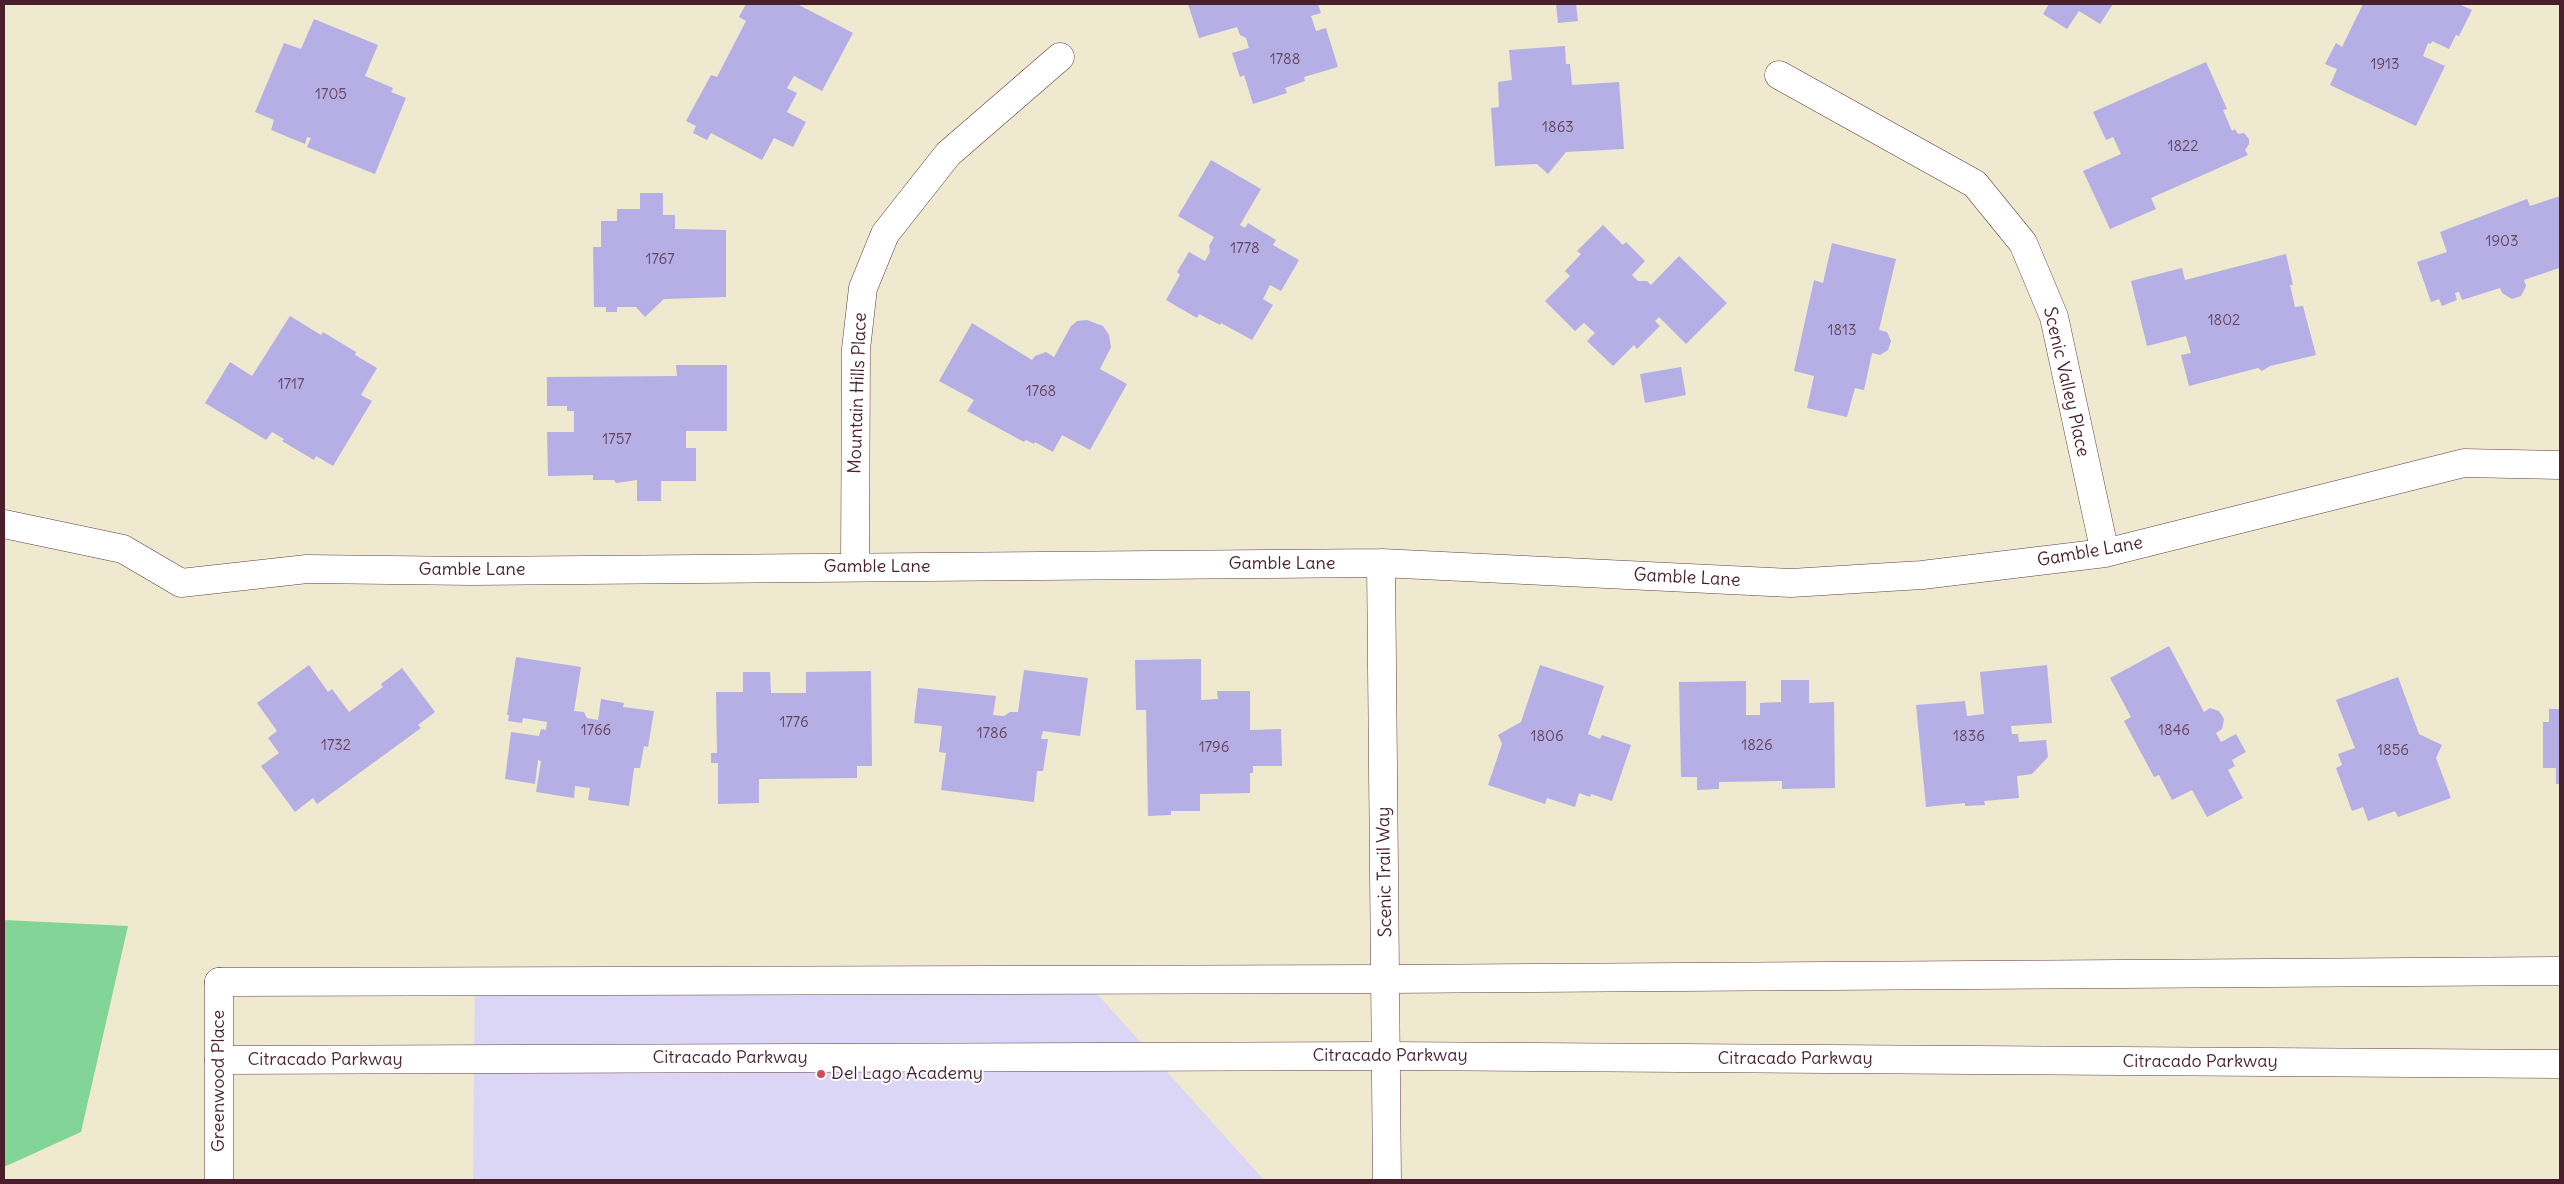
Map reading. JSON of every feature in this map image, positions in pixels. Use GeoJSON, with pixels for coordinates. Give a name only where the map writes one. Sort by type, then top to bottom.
{"type":"FeatureCollection","features":[{"type":"Feature","properties":{"kind":"street","name":"Mountain Hills Place"},"geometry":{"type":"LineString","coordinates":[[855,567],[856,350],[863,288],[885,234],[948,154],[1060,57]]}},
{"type":"Feature","properties":{"kind":"street","name":"Scenic Valley Place"},"geometry":{"type":"LineString","coordinates":[[1779,74],[1975,184],[2023,243],[2054,317],[2105,553]]}},
{"type":"Feature","properties":{"kind":"street","name":"Gamble Lane"},"geometry":{"type":"LineString","coordinates":[[4,524],[123,549],[181,583],[308,569],[472,571],[1381,563],[1791,583],[1922,575],[2105,553],[2464,463],[2560,466]]}},
{"type":"Feature","properties":{"kind":"street","name":"Scenic Trail Way"},"geometry":{"type":"LineString","coordinates":[[1381,563],[1387,979],[1387,1180]]}},
{"type":"Feature","properties":{"kind":"street"},"geometry":{"type":"LineString","coordinates":[[1387,979],[2560,971]]}},
{"type":"Feature","properties":{"kind":"street","name":"Greenwood Place"},"geometry":{"type":"LineString","coordinates":[[219,1180],[219,982],[1387,979]]}},
{"type":"Feature","properties":{"kind":"street","name":"Citracado Parkway"},"geometry":{"type":"LineString","coordinates":[[219,1060],[1387,1056],[2560,1064]]}},
{"type":"Feature","properties":{"kind":"shaded area","name":"Del Lago Academy"},"geometry":{"type":"Polygon","coordinates":[[[475,968],[1074,968],[1264,1180],[473,1180],[475,968]]]}},
{"type":"Feature","properties":{"kind":"green space"},"geometry":{"type":"Polygon","coordinates":[[[4,920],[128,926],[81,1132],[4,1167],[4,920]]]}},
{"type":"Feature","properties":{"kind":"building"},"geometry":{"type":"Polygon","coordinates":[[[746,4],[797,4],[853,33],[822,91],[794,76],[787,88],[797,93],[787,112],[806,122],[793,147],[774,138],[762,160],[711,133],[707,140],[693,133],[696,126],[686,121],[711,75],[717,77],[746,21],[739,17],[746,4]]]}},
{"type":"Feature","properties":{"kind":"building"},"geometry":{"type":"Polygon","coordinates":[[[1188,4],[1318,4],[1321,13],[1311,16],[1316,31],[1326,28],[1338,67],[1304,77],[1305,81],[1285,88],[1287,93],[1253,104],[1244,75],[1240,77],[1232,53],[1249,48],[1246,38],[1240,35],[1237,27],[1199,38],[1188,4]]]}},
{"type":"Feature","properties":{"kind":"building"},"geometry":{"type":"Polygon","coordinates":[[[1556,4],[1576,4],[1578,21],[1558,23],[1556,4]]]}},
{"type":"Feature","properties":{"kind":"building"},"geometry":{"type":"Polygon","coordinates":[[[2049,4],[2113,4],[2100,24],[2079,11],[2067,29],[2043,14],[2049,4]]]}},
{"type":"Feature","properties":{"kind":"building"},"geometry":{"type":"Polygon","coordinates":[[[2363,4],[2459,4],[2472,10],[2459,36],[2456,35],[2449,49],[2432,41],[2431,44],[2428,43],[2423,56],[2445,66],[2416,126],[2330,85],[2337,69],[2325,64],[2336,43],[2342,47],[2363,4]]]}},
{"type":"Feature","properties":{"kind":"building"},"geometry":{"type":"Polygon","coordinates":[[[314,19],[378,45],[365,76],[393,88],[391,92],[406,98],[375,174],[307,147],[311,138],[307,137],[305,144],[271,130],[274,120],[255,112],[284,43],[301,49],[314,19]]]}},
{"type":"Feature","properties":{"kind":"building"},"geometry":{"type":"Polygon","coordinates":[[[1565,46],[1566,64],[1570,64],[1572,85],[1619,82],[1624,149],[1566,152],[1548,174],[1537,164],[1495,166],[1491,108],[1499,107],[1498,82],[1512,80],[1509,50],[1565,46]]]}},
{"type":"Feature","properties":{"kind":"building"},"geometry":{"type":"Polygon","coordinates":[[[2206,62],[2227,109],[2223,110],[2232,131],[2235,129],[2238,134],[2244,133],[2249,139],[2249,144],[2245,150],[2248,155],[2151,198],[2156,209],[2110,229],[2083,171],[2121,154],[2113,137],[2106,140],[2093,112],[2206,62]]]}},
{"type":"Feature","properties":{"kind":"building"},"geometry":{"type":"Polygon","coordinates":[[[1211,160],[1261,189],[1240,225],[1245,228],[1248,223],[1276,240],[1273,245],[1299,260],[1281,291],[1270,285],[1263,299],[1273,305],[1252,340],[1221,323],[1220,325],[1199,314],[1197,318],[1166,300],[1180,275],[1177,272],[1189,252],[1205,261],[1210,252],[1209,246],[1214,237],[1178,216],[1211,160]]]}},
{"type":"Feature","properties":{"kind":"building"},"geometry":{"type":"Polygon","coordinates":[[[640,193],[663,193],[663,215],[675,215],[675,229],[726,230],[726,297],[664,299],[645,317],[636,307],[617,307],[617,312],[606,312],[606,307],[594,307],[593,247],[601,247],[601,221],[617,221],[617,209],[640,209],[640,193]]]}},
{"type":"Feature","properties":{"kind":"building"},"geometry":{"type":"Polygon","coordinates":[[[2560,196],[2559,268],[2524,280],[2526,286],[2521,296],[2512,299],[2502,293],[2500,288],[2462,300],[2459,292],[2455,293],[2457,300],[2442,306],[2439,299],[2431,302],[2417,262],[2447,252],[2440,232],[2527,199],[2530,206],[2560,196]]]}},
{"type":"Feature","properties":{"kind":"building"},"geometry":{"type":"Polygon","coordinates":[[[1603,225],[1623,245],[1626,242],[1645,261],[1632,275],[1638,281],[1647,281],[1651,285],[1679,256],[1727,303],[1686,344],[1659,317],[1655,321],[1660,326],[1637,349],[1634,345],[1613,366],[1587,341],[1595,333],[1584,323],[1575,331],[1545,301],[1570,276],[1565,271],[1581,254],[1577,251],[1603,225]]]}},
{"type":"Feature","properties":{"kind":"building"},"geometry":{"type":"Polygon","coordinates":[[[1832,243],[1896,259],[1879,330],[1887,332],[1891,341],[1888,350],[1880,355],[1872,353],[1864,390],[1855,388],[1847,417],[1807,408],[1814,376],[1794,371],[1814,280],[1823,283],[1832,243]]]}},
{"type":"Feature","properties":{"kind":"building"},"geometry":{"type":"Polygon","coordinates":[[[2286,254],[2293,285],[2290,285],[2295,307],[2303,306],[2316,355],[2270,366],[2262,371],[2258,368],[2189,386],[2181,355],[2191,353],[2186,336],[2147,346],[2131,281],[2182,268],[2185,280],[2286,254]]]}},
{"type":"Feature","properties":{"kind":"building"},"geometry":{"type":"Polygon","coordinates":[[[290,316],[321,335],[323,332],[356,352],[355,355],[377,368],[361,395],[372,401],[333,466],[316,456],[314,460],[282,441],[284,439],[272,432],[266,440],[205,403],[230,362],[252,376],[290,316]]]}},
{"type":"Feature","properties":{"kind":"building"},"geometry":{"type":"Polygon","coordinates":[[[1087,320],[1103,326],[1109,335],[1111,347],[1100,369],[1127,384],[1090,450],[1062,435],[1053,452],[1035,442],[1034,444],[1026,440],[1024,442],[967,411],[974,400],[939,381],[972,323],[1032,360],[1035,356],[1046,352],[1054,357],[1071,326],[1077,321],[1087,320]]]}},
{"type":"Feature","properties":{"kind":"building"},"geometry":{"type":"Polygon","coordinates":[[[676,365],[727,365],[727,431],[686,431],[686,448],[696,448],[696,481],[661,481],[661,501],[637,501],[637,480],[616,483],[614,480],[593,480],[593,475],[548,476],[547,432],[574,432],[574,411],[567,411],[567,406],[547,406],[547,377],[677,376],[676,365]]]}},
{"type":"Feature","properties":{"kind":"building"},"geometry":{"type":"Polygon","coordinates":[[[1681,367],[1686,395],[1645,403],[1640,374],[1681,367]]]}},
{"type":"Feature","properties":{"kind":"building"},"geometry":{"type":"Polygon","coordinates":[[[2169,646],[2204,712],[2210,708],[2219,711],[2224,719],[2222,729],[2216,733],[2221,742],[2236,734],[2246,752],[2232,760],[2235,766],[2228,770],[2243,798],[2207,817],[2192,790],[2172,800],[2159,775],[2154,777],[2124,721],[2131,717],[2110,678],[2169,646]]]}},
{"type":"Feature","properties":{"kind":"building"},"geometry":{"type":"Polygon","coordinates":[[[516,657],[581,667],[574,711],[584,712],[587,718],[598,720],[601,699],[624,703],[623,707],[654,711],[648,747],[644,746],[640,768],[634,768],[629,806],[588,800],[590,788],[575,786],[574,798],[536,792],[541,761],[538,760],[535,784],[505,779],[511,732],[539,736],[541,729],[546,730],[547,722],[523,718],[522,723],[508,721],[509,715],[507,715],[516,657]]]}},
{"type":"Feature","properties":{"kind":"building"},"geometry":{"type":"Polygon","coordinates":[[[1201,659],[1201,700],[1218,699],[1217,691],[1250,691],[1250,730],[1281,729],[1282,766],[1253,766],[1253,773],[1250,773],[1250,793],[1200,794],[1200,811],[1171,811],[1171,815],[1148,816],[1146,710],[1136,710],[1135,660],[1201,659]]]}},
{"type":"Feature","properties":{"kind":"building"},"geometry":{"type":"Polygon","coordinates":[[[309,665],[328,692],[332,689],[349,712],[383,687],[381,684],[402,668],[435,712],[418,725],[421,728],[317,804],[313,798],[295,812],[261,766],[279,753],[268,738],[277,731],[257,703],[309,665]]]}},
{"type":"Feature","properties":{"kind":"building"},"geometry":{"type":"Polygon","coordinates":[[[1540,665],[1604,686],[1588,734],[1600,739],[1602,735],[1631,745],[1612,801],[1591,794],[1590,797],[1579,793],[1575,807],[1547,798],[1545,804],[1488,785],[1502,744],[1498,735],[1521,722],[1540,665]]]}},
{"type":"Feature","properties":{"kind":"building"},"geometry":{"type":"Polygon","coordinates":[[[2047,665],[2052,723],[2011,726],[2012,734],[2018,734],[2019,742],[2046,740],[2048,757],[2032,774],[2017,776],[2019,798],[1984,801],[1985,805],[1965,806],[1965,803],[1926,807],[1916,705],[1965,701],[1967,716],[1984,714],[1980,672],[2047,665]]]}},
{"type":"Feature","properties":{"kind":"building"},"geometry":{"type":"Polygon","coordinates":[[[1024,670],[1088,678],[1080,736],[1043,731],[1041,739],[1048,739],[1043,771],[1037,771],[1034,802],[941,790],[946,753],[939,752],[942,726],[914,723],[918,688],[996,696],[993,715],[1004,716],[1010,712],[1018,712],[1024,670]]]}},
{"type":"Feature","properties":{"kind":"building"},"geometry":{"type":"Polygon","coordinates":[[[871,671],[872,766],[857,766],[857,778],[759,779],[759,803],[718,804],[718,763],[711,763],[711,753],[717,753],[716,692],[743,692],[743,672],[770,672],[771,693],[806,693],[806,672],[871,671]]]}},
{"type":"Feature","properties":{"kind":"building"},"geometry":{"type":"Polygon","coordinates":[[[2398,677],[2419,734],[2442,745],[2436,758],[2451,798],[2398,817],[2395,811],[2368,821],[2363,807],[2352,811],[2336,768],[2342,765],[2338,754],[2355,748],[2336,700],[2398,677]]]}},
{"type":"Feature","properties":{"kind":"building"},"geometry":{"type":"Polygon","coordinates":[[[1781,680],[1809,680],[1809,703],[1834,702],[1835,788],[1782,789],[1782,781],[1719,782],[1719,789],[1697,790],[1697,777],[1681,777],[1679,682],[1746,681],[1746,715],[1760,715],[1760,703],[1781,702],[1781,680]]]}},
{"type":"Feature","properties":{"kind":"building"},"geometry":{"type":"Polygon","coordinates":[[[2549,709],[2560,709],[2560,784],[2556,784],[2556,768],[2543,768],[2543,722],[2549,722],[2549,709]]]}},
{"type":"Feature","properties":{"kind":"place","name":"Del Lago Academy"},"geometry":{"type":"Point","coordinates":[821,1074]}}]}
